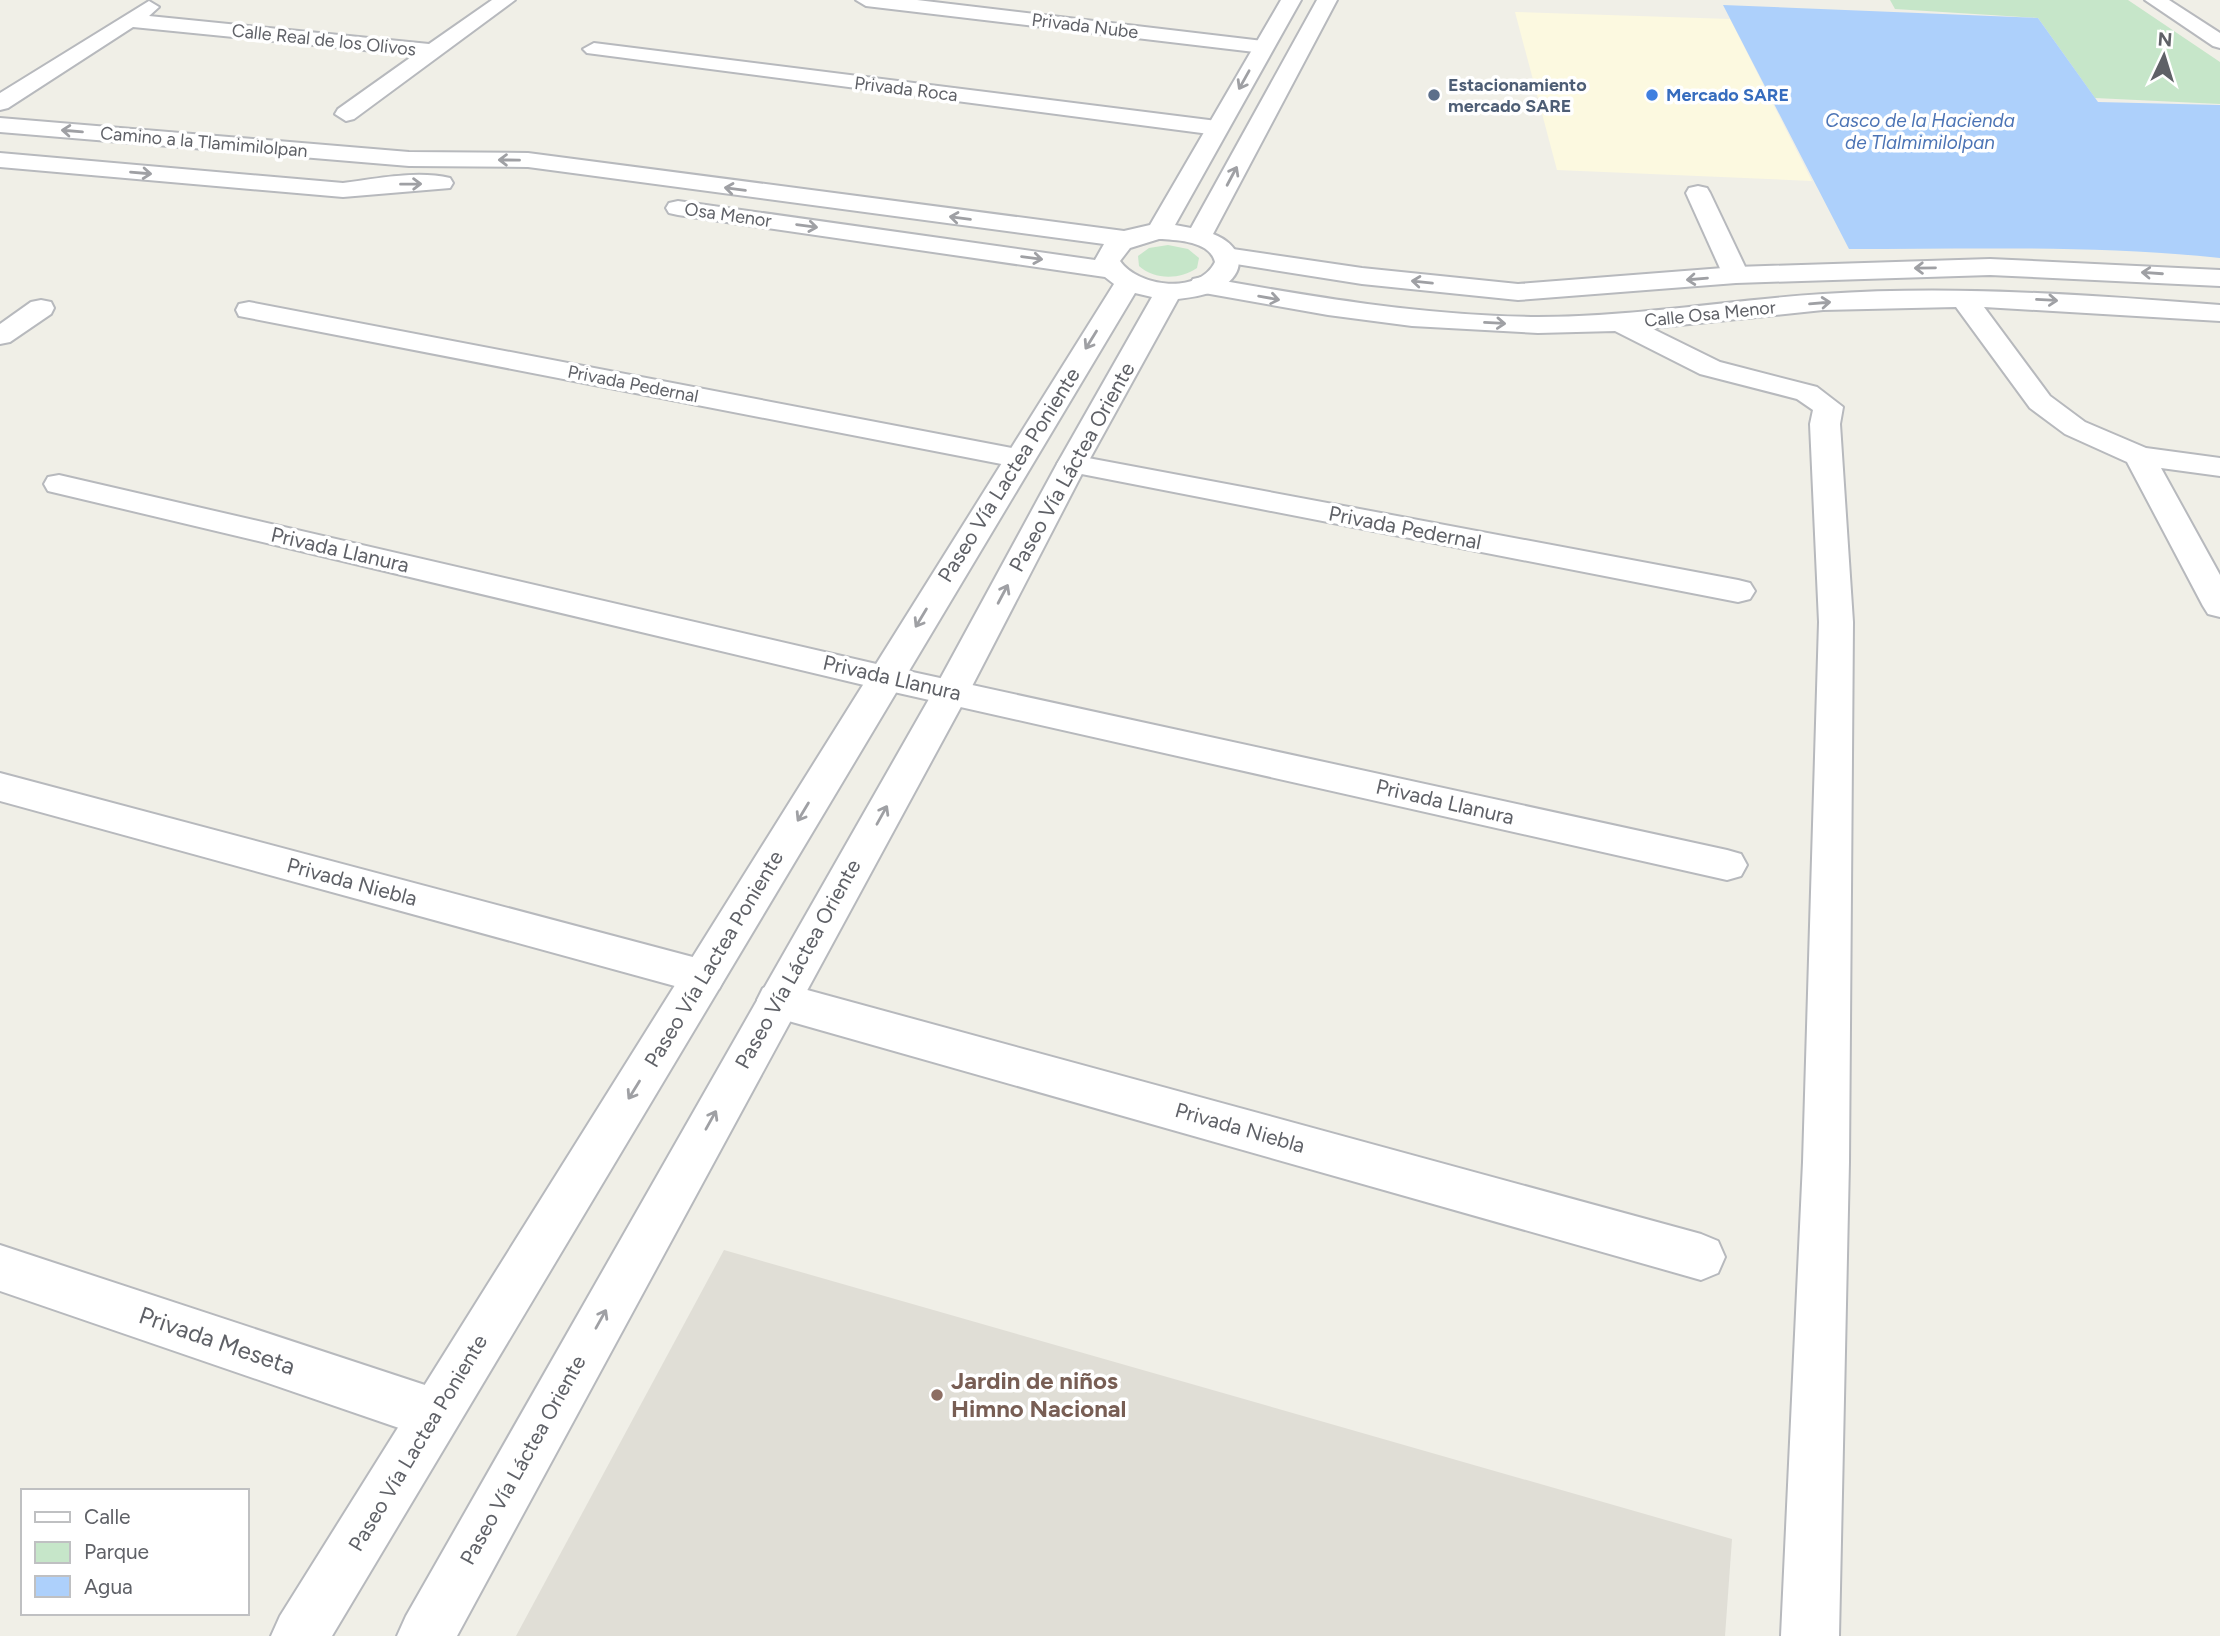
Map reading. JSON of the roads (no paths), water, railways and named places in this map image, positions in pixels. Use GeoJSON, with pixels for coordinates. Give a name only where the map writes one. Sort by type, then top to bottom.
{"type":"FeatureCollection","features":[{"type":"Feature","properties":{"kind":"street"},"geometry":{"type":"LineString","coordinates":[[0,103],[159,0]]}},
{"type":"Feature","properties":{"kind":"street","name":"Calle Real de los Olivos"},"geometry":{"type":"LineString","coordinates":[[128,20],[432,51],[505,0]]}},
{"type":"Feature","properties":{"kind":"street","name":"Privada Nube"},"geometry":{"type":"LineString","coordinates":[[866,0],[1263,47]]}},
{"type":"Feature","properties":{"kind":"street"},"geometry":{"type":"LineString","coordinates":[[1159,231],[1291,0]]}},
{"type":"Feature","properties":{"kind":"street"},"geometry":{"type":"LineString","coordinates":[[1199,236],[1327,0]]}},
{"type":"Feature","properties":{"kind":"street"},"geometry":{"type":"LineString","coordinates":[[2155,0],[2220,42]]}},
{"type":"Feature","properties":{"kind":"street","name":"Privada Roca"},"geometry":{"type":"LineString","coordinates":[[594,50],[1217,128]]}},
{"type":"Feature","properties":{"kind":"street"},"geometry":{"type":"LineString","coordinates":[[346,114],[432,51]]}},
{"type":"Feature","properties":{"kind":"street","name":"Camino a la Tlamimilolpan"},"geometry":{"type":"LineString","coordinates":[[0,125],[409,159]]}},
{"type":"Feature","properties":{"kind":"street","name":"Osa Menor"},"geometry":{"type":"LineString","coordinates":[[409,159],[528,160],[1125,239]]}},
{"type":"Feature","properties":{"kind":"street","name":"Camino a la Tlamimilolpan"},"geometry":{"type":"LineString","coordinates":[[0,160],[343,190],[392,184],[511,184]]}},
{"type":"Feature","properties":{"kind":"street"},"geometry":{"type":"LineString","coordinates":[[1698,192],[1736,275]]}},
{"type":"Feature","properties":{"kind":"street","name":"Osa Menor"},"geometry":{"type":"LineString","coordinates":[[661,205],[1186,288]]}},
{"type":"Feature","properties":{"kind":"street"},"geometry":{"type":"LineString","coordinates":[[1125,239],[1159,231],[1199,236],[1217,245],[1226,256]]}},
{"type":"Feature","properties":{"kind":"street","name":"Paseo Vía Lactea Poniente"},"geometry":{"type":"LineString","coordinates":[[300,1636],[704,977],[1017,458],[1119,276],[1107,261],[1109,253],[1125,239]]}},
{"type":"Feature","properties":{"kind":"street","name":"Calle Osa Menor"},"geometry":{"type":"LineString","coordinates":[[1226,256],[1362,276],[1518,292],[1736,275],[1990,267],[2220,278]]}},
{"type":"Feature","properties":{"kind":"street","name":"Paseo Vía Láctea Oriente"},"geometry":{"type":"LineString","coordinates":[[426,1636],[951,692],[1072,464],[1186,288],[1223,272],[1227,264],[1226,256]]}},
{"type":"Feature","properties":{"kind":"street","name":"Calle Osa Menor"},"geometry":{"type":"LineString","coordinates":[[1186,288],[1354,312],[1538,325],[1621,323],[1822,302],[1964,299],[2046,300],[2220,313]]}},
{"type":"Feature","properties":{"kind":"street"},"geometry":{"type":"LineString","coordinates":[[1964,299],[2040,402],[2075,428],[2139,456],[2220,467]]}},
{"type":"Feature","properties":{"kind":"street"},"geometry":{"type":"LineString","coordinates":[[0,336],[41,308]]}},
{"type":"Feature","properties":{"kind":"street","name":"Privada Pedernal"},"geometry":{"type":"LineString","coordinates":[[249,310],[1017,458]]}},
{"type":"Feature","properties":{"kind":"street"},"geometry":{"type":"LineString","coordinates":[[1621,323],[1710,368],[1807,393],[1828,407],[1825,424],[1836,622],[1825,1176],[1810,1636]]}},
{"type":"Feature","properties":{"kind":"street"},"geometry":{"type":"LineString","coordinates":[[2139,456],[2220,606]]}},
{"type":"Feature","properties":{"kind":"street","name":"Privada Pedernal"},"geometry":{"type":"LineString","coordinates":[[1072,464],[1738,591]]}},
{"type":"Feature","properties":{"kind":"street","name":"Privada Llanura"},"geometry":{"type":"LineString","coordinates":[[59,484],[885,678],[1727,865]]}},
{"type":"Feature","properties":{"kind":"street","name":"Privada Niebla"},"geometry":{"type":"LineString","coordinates":[[0,787],[704,977]]}},
{"type":"Feature","properties":{"kind":"street","name":"Privada Niebla"},"geometry":{"type":"LineString","coordinates":[[778,1000],[1702,1257]]}},
{"type":"Feature","properties":{"kind":"street","name":"Privada Meseta"},"geometry":{"type":"LineString","coordinates":[[0,1268],[435,1414]]}},
{"type":"Feature","properties":{"kind":"water","name":"Casco de la Hacienda de Tlalmimilolpan"},"geometry":{"type":"Polygon","coordinates":[[[1723,5],[2038,18],[2098,102],[2220,105],[2220,258],[2081,249],[1849,249],[1723,5]]]}},
{"type":"Feature","properties":{"kind":"place","name":"Estacionamiento mercado SARE"},"geometry":{"type":"Point","coordinates":[1434,95]}},
{"type":"Feature","properties":{"kind":"place","name":"Mercado SARE"},"geometry":{"type":"Point","coordinates":[1652,95]}},
{"type":"Feature","properties":{"kind":"place","name":"Jardin de niños Himno Nacional"},"geometry":{"type":"Point","coordinates":[937,1395]}}]}
